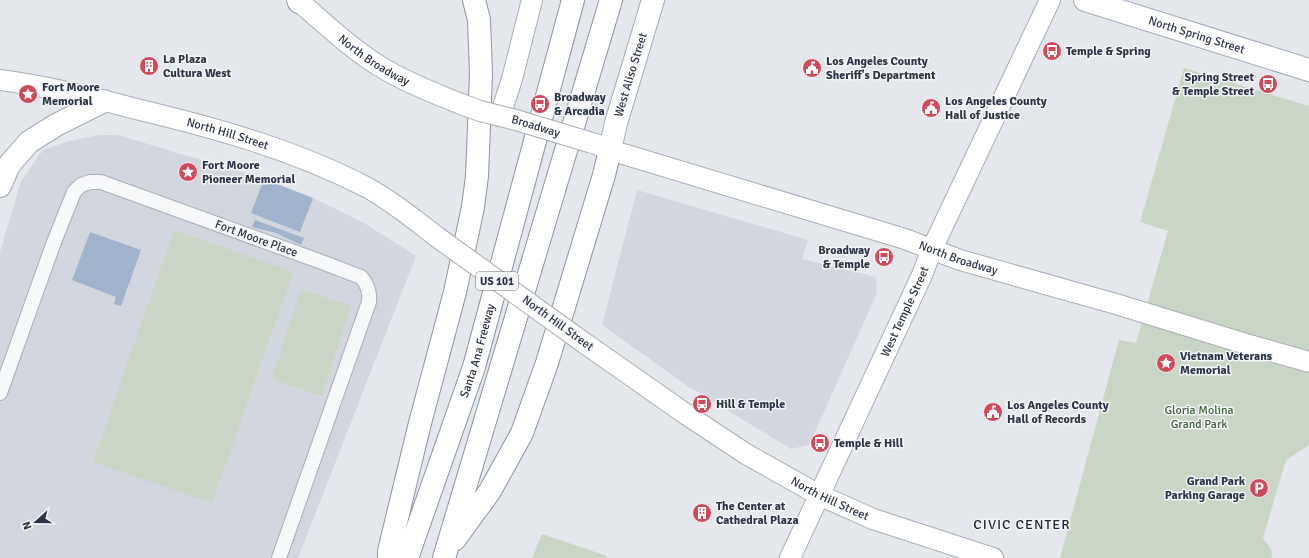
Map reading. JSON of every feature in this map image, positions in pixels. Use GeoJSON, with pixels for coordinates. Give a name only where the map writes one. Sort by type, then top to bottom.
{"type":"FeatureCollection","features":[{"type":"Feature","properties":{"kind":"main road"},"geometry":{"type":"LineString","coordinates":[[389,558],[389,551],[418,431],[455,292],[473,207],[477,176],[481,74],[479,20],[474,0]]}},
{"type":"Feature","properties":{"kind":"main road"},"geometry":{"type":"LineString","coordinates":[[500,116],[511,83],[532,0]]}},
{"type":"Feature","properties":{"kind":"main road","name":"Santa Ana Freeway"},"geometry":{"type":"LineString","coordinates":[[407,558],[474,368],[573,0]]}},
{"type":"Feature","properties":{"kind":"main road","name":"US 101"},"geometry":{"type":"LineString","coordinates":[[445,555],[611,0]]}},
{"type":"Feature","properties":{"kind":"main road","name":"West Aliso Street"},"geometry":{"type":"LineString","coordinates":[[445,555],[490,491],[522,433],[547,364],[604,175],[601,146],[616,123],[653,0]]}},
{"type":"Feature","properties":{"kind":"main road","name":"West Temple Street"},"geometry":{"type":"LineString","coordinates":[[790,558],[922,275],[932,249],[1050,0]]}},
{"type":"Feature","properties":{"kind":"main road","name":"North Spring Street"},"geometry":{"type":"LineString","coordinates":[[1085,0],[1309,70]]}},
{"type":"Feature","properties":{"kind":"main road","name":"North Broadway"},"geometry":{"type":"LineString","coordinates":[[299,1],[355,49],[386,70],[432,92],[462,104]]}},
{"type":"Feature","properties":{"kind":"main road","name":"North Hill Street"},"geometry":{"type":"LineString","coordinates":[[4,80],[104,100],[188,121],[274,148],[312,162],[370,189],[583,342],[746,454],[819,495],[873,519],[994,558]]}},
{"type":"Feature","properties":{"kind":"main road"},"geometry":{"type":"LineString","coordinates":[[0,186],[9,165],[30,142],[56,125],[104,100]]}},
{"type":"Feature","properties":{"kind":"main road","name":"Broadway"},"geometry":{"type":"LineString","coordinates":[[462,104],[480,111],[601,146]]}},
{"type":"Feature","properties":{"kind":"main road","name":"North Broadway"},"geometry":{"type":"LineString","coordinates":[[601,146],[905,238],[960,260],[1116,304],[1309,362]]}},
{"type":"Feature","properties":{"kind":"street","name":"Fort Moore Place"},"geometry":{"type":"LineString","coordinates":[[0,393],[48,257],[74,192],[81,185],[90,182],[101,182],[361,277],[366,282],[370,293],[369,302],[279,558]]}},
{"type":"Feature","properties":{"kind":"shaded area"},"geometry":{"type":"Polygon","coordinates":[[[99,135],[118,135],[264,179],[313,198],[364,223],[416,256],[298,558],[0,558],[0,252],[21,181],[43,150],[66,142],[99,135]]]}},
{"type":"Feature","properties":{"kind":"shaded area"},"geometry":{"type":"Polygon","coordinates":[[[637,190],[808,240],[802,259],[876,277],[877,293],[809,445],[791,449],[689,387],[602,325],[637,190]]]}},
{"type":"Feature","properties":{"kind":"green space","name":"Gloria Molina Grand Park"},"geometry":{"type":"Polygon","coordinates":[[[1184,68],[1309,106],[1309,445],[1286,460],[1263,538],[1271,549],[1272,558],[1060,558],[1119,340],[1136,343],[1168,231],[1140,222],[1184,68]]]}},
{"type":"Feature","properties":{"kind":"green space"},"geometry":{"type":"Polygon","coordinates":[[[174,230],[293,272],[212,503],[93,462],[174,230]]]}},
{"type":"Feature","properties":{"kind":"green space"},"geometry":{"type":"Polygon","coordinates":[[[301,289],[351,306],[322,396],[272,379],[301,289]]]}},
{"type":"Feature","properties":{"kind":"green space"},"geometry":{"type":"Polygon","coordinates":[[[542,534],[607,556],[606,558],[532,558],[542,534]]]}},
{"type":"Feature","properties":{"kind":"water"},"geometry":{"type":"Polygon","coordinates":[[[264,179],[313,198],[300,232],[251,213],[264,179]]]}},
{"type":"Feature","properties":{"kind":"water"},"geometry":{"type":"Polygon","coordinates":[[[255,220],[304,238],[301,245],[276,233],[252,227],[255,220]]]}},
{"type":"Feature","properties":{"kind":"water"},"geometry":{"type":"Polygon","coordinates":[[[90,232],[141,250],[121,306],[114,304],[116,297],[72,280],[90,232]]]}},
{"type":"Feature","properties":{"kind":"place","name":"Temple & Spring"},"geometry":{"type":"Point","coordinates":[1052,51]}},
{"type":"Feature","properties":{"kind":"place","name":"La Plaza Cultura West"},"geometry":{"type":"Point","coordinates":[149,66]}},
{"type":"Feature","properties":{"kind":"place","name":"Los Angeles County Sheriff's Department"},"geometry":{"type":"Point","coordinates":[812,68]}},
{"type":"Feature","properties":{"kind":"place","name":"Spring Street & Temple Street"},"geometry":{"type":"Point","coordinates":[1268,84]}},
{"type":"Feature","properties":{"kind":"place","name":"Fort Moore Memorial"},"geometry":{"type":"Point","coordinates":[28,94]}},
{"type":"Feature","properties":{"kind":"place","name":"Broadway & Arcadia"},"geometry":{"type":"Point","coordinates":[540,104]}},
{"type":"Feature","properties":{"kind":"place","name":"Los Angeles County Hall of Justice"},"geometry":{"type":"Point","coordinates":[931,108]}},
{"type":"Feature","properties":{"kind":"place","name":"Fort Moore Pioneer Memorial"},"geometry":{"type":"Point","coordinates":[188,172]}},
{"type":"Feature","properties":{"kind":"place","name":"Broadway & Temple"},"geometry":{"type":"Point","coordinates":[884,257]}},
{"type":"Feature","properties":{"kind":"place","name":"Vietnam Veterans Memorial"},"geometry":{"type":"Point","coordinates":[1166,363]}},
{"type":"Feature","properties":{"kind":"place","name":"Hill & Temple"},"geometry":{"type":"Point","coordinates":[702,404]}},
{"type":"Feature","properties":{"kind":"place","name":"Los Angeles County Hall of Records"},"geometry":{"type":"Point","coordinates":[993,412]}},
{"type":"Feature","properties":{"kind":"place","name":"Temple & Hill"},"geometry":{"type":"Point","coordinates":[820,443]}},
{"type":"Feature","properties":{"kind":"place","name":"Grand Park Parking Garage"},"geometry":{"type":"Point","coordinates":[1259,488]}},
{"type":"Feature","properties":{"kind":"place","name":"The Center at Cathedral Plaza"},"geometry":{"type":"Point","coordinates":[702,513]}},
{"type":"Feature","properties":{"kind":"district","name":"CIVIC CENTER"},"geometry":{"type":"Point","coordinates":[1022,524]}}]}
